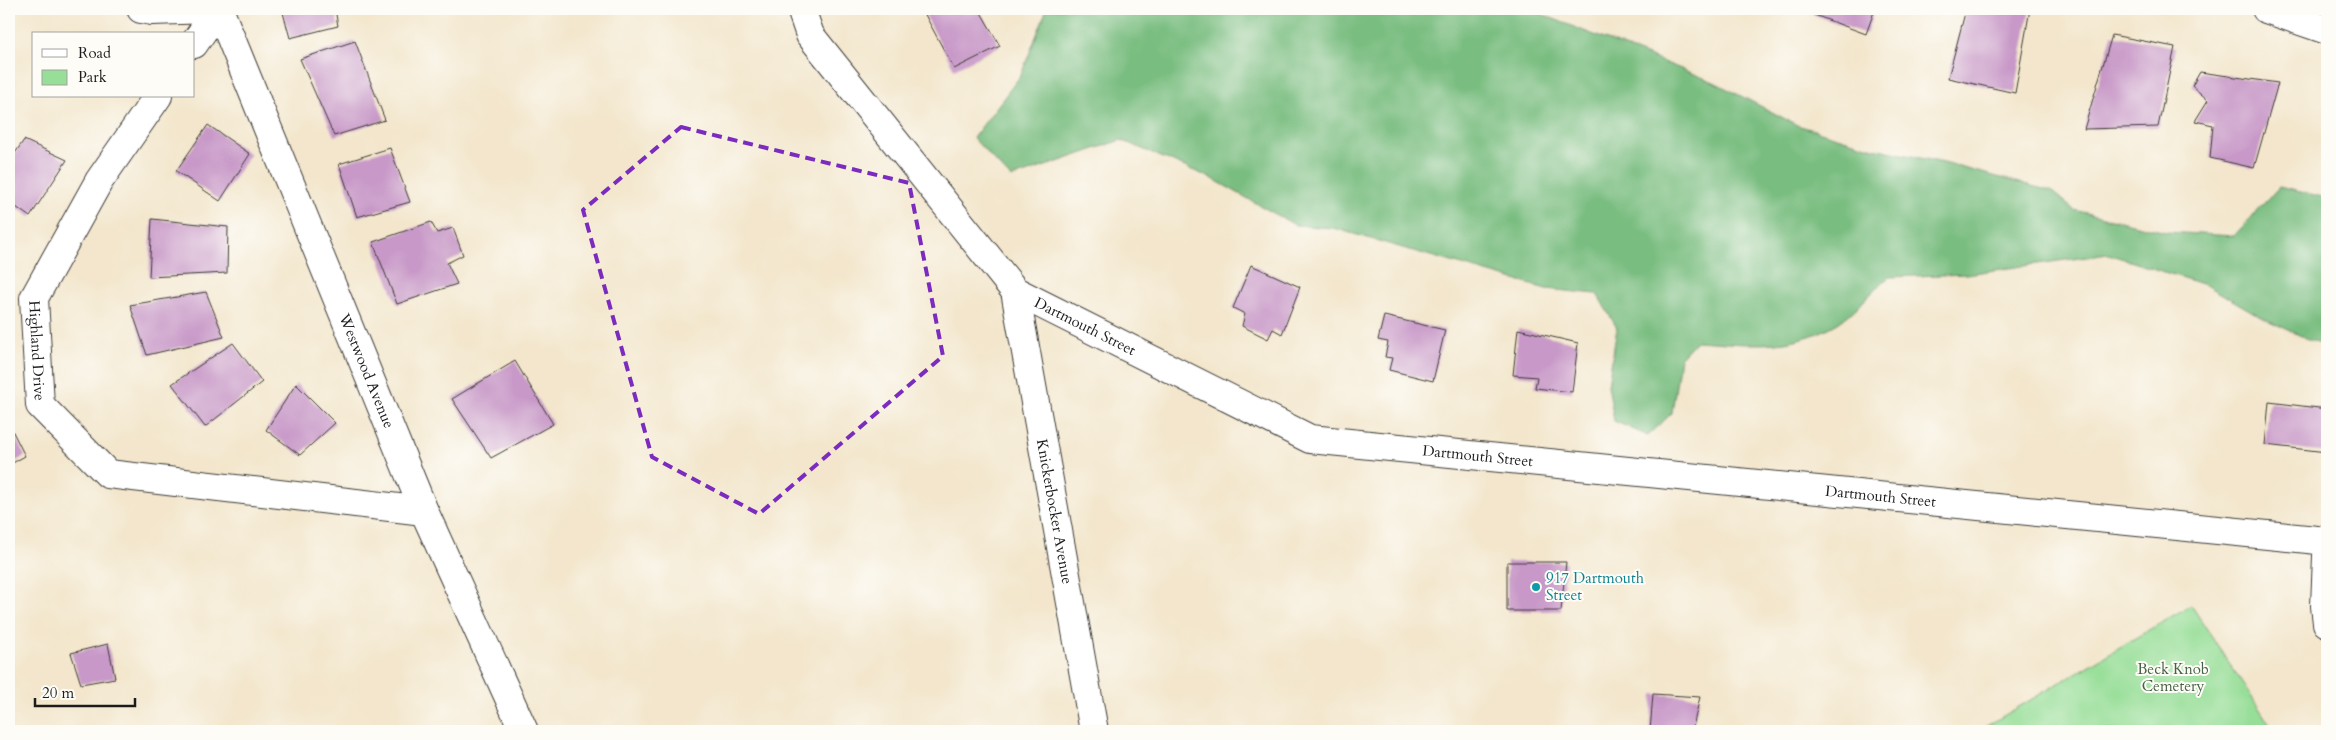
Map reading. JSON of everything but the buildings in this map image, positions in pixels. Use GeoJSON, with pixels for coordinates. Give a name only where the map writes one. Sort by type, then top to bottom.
{"type":"FeatureCollection","features":[{"type":"Feature","properties":{"kind":"street"},"geometry":{"type":"LineString","coordinates":[[141,9],[152,11],[209,9]]}},
{"type":"Feature","properties":{"kind":"street"},"geometry":{"type":"LineString","coordinates":[[195,43],[219,9]]}},
{"type":"Feature","properties":{"kind":"street","name":"Westwood Avenue"},"geometry":{"type":"LineString","coordinates":[[219,9],[424,511],[524,731]]}},
{"type":"Feature","properties":{"kind":"street","name":"Dartmouth Street"},"geometry":{"type":"LineString","coordinates":[[800,9],[810,35],[1015,291],[1310,439],[2327,541]]}},
{"type":"Feature","properties":{"kind":"street"},"geometry":{"type":"LineString","coordinates":[[2266,9],[2327,30]]}},
{"type":"Feature","properties":{"kind":"street","name":"Highland Drive"},"geometry":{"type":"LineString","coordinates":[[157,98],[99,181],[34,298],[40,405],[108,474],[424,511]]}},
{"type":"Feature","properties":{"kind":"street","name":"Knickerbocker Avenue"},"geometry":{"type":"LineString","coordinates":[[1015,291],[1094,731]]}},
{"type":"Feature","properties":{"kind":"street"},"geometry":{"type":"LineString","coordinates":[[2327,556],[2325,606],[2327,623]]}},
{"type":"Feature","properties":{"kind":"highlighted area"},"geometry":{"type":"Polygon","coordinates":[[[681,127],[909,183],[943,356],[759,514],[652,457],[583,210],[681,127]]]}},
{"type":"Feature","properties":{"kind":"green space"},"geometry":{"type":"Polygon","coordinates":[[[1044,9],[1535,9],[1536,12],[1714,82],[1797,125],[1874,148],[1944,163],[2051,191],[2074,210],[2166,232],[2234,236],[2279,187],[2327,198],[2327,348],[2265,319],[2208,286],[2108,254],[1967,274],[1889,277],[1838,323],[1803,338],[1768,344],[1696,341],[1680,358],[1672,413],[1648,436],[1614,421],[1608,385],[1617,328],[1597,294],[1546,289],[1333,228],[1295,225],[1211,178],[1121,140],[1011,178],[973,138],[1021,75],[1046,11],[1044,9]]]}},
{"type":"Feature","properties":{"kind":"green space","name":"Beck Knob Cemetery"},"geometry":{"type":"Polygon","coordinates":[[[2191,605],[2274,731],[1978,731],[2191,605]]]}},
{"type":"Feature","properties":{"kind":"place","name":"917 Dartmouth Street"},"geometry":{"type":"Point","coordinates":[1536,587]}}]}
